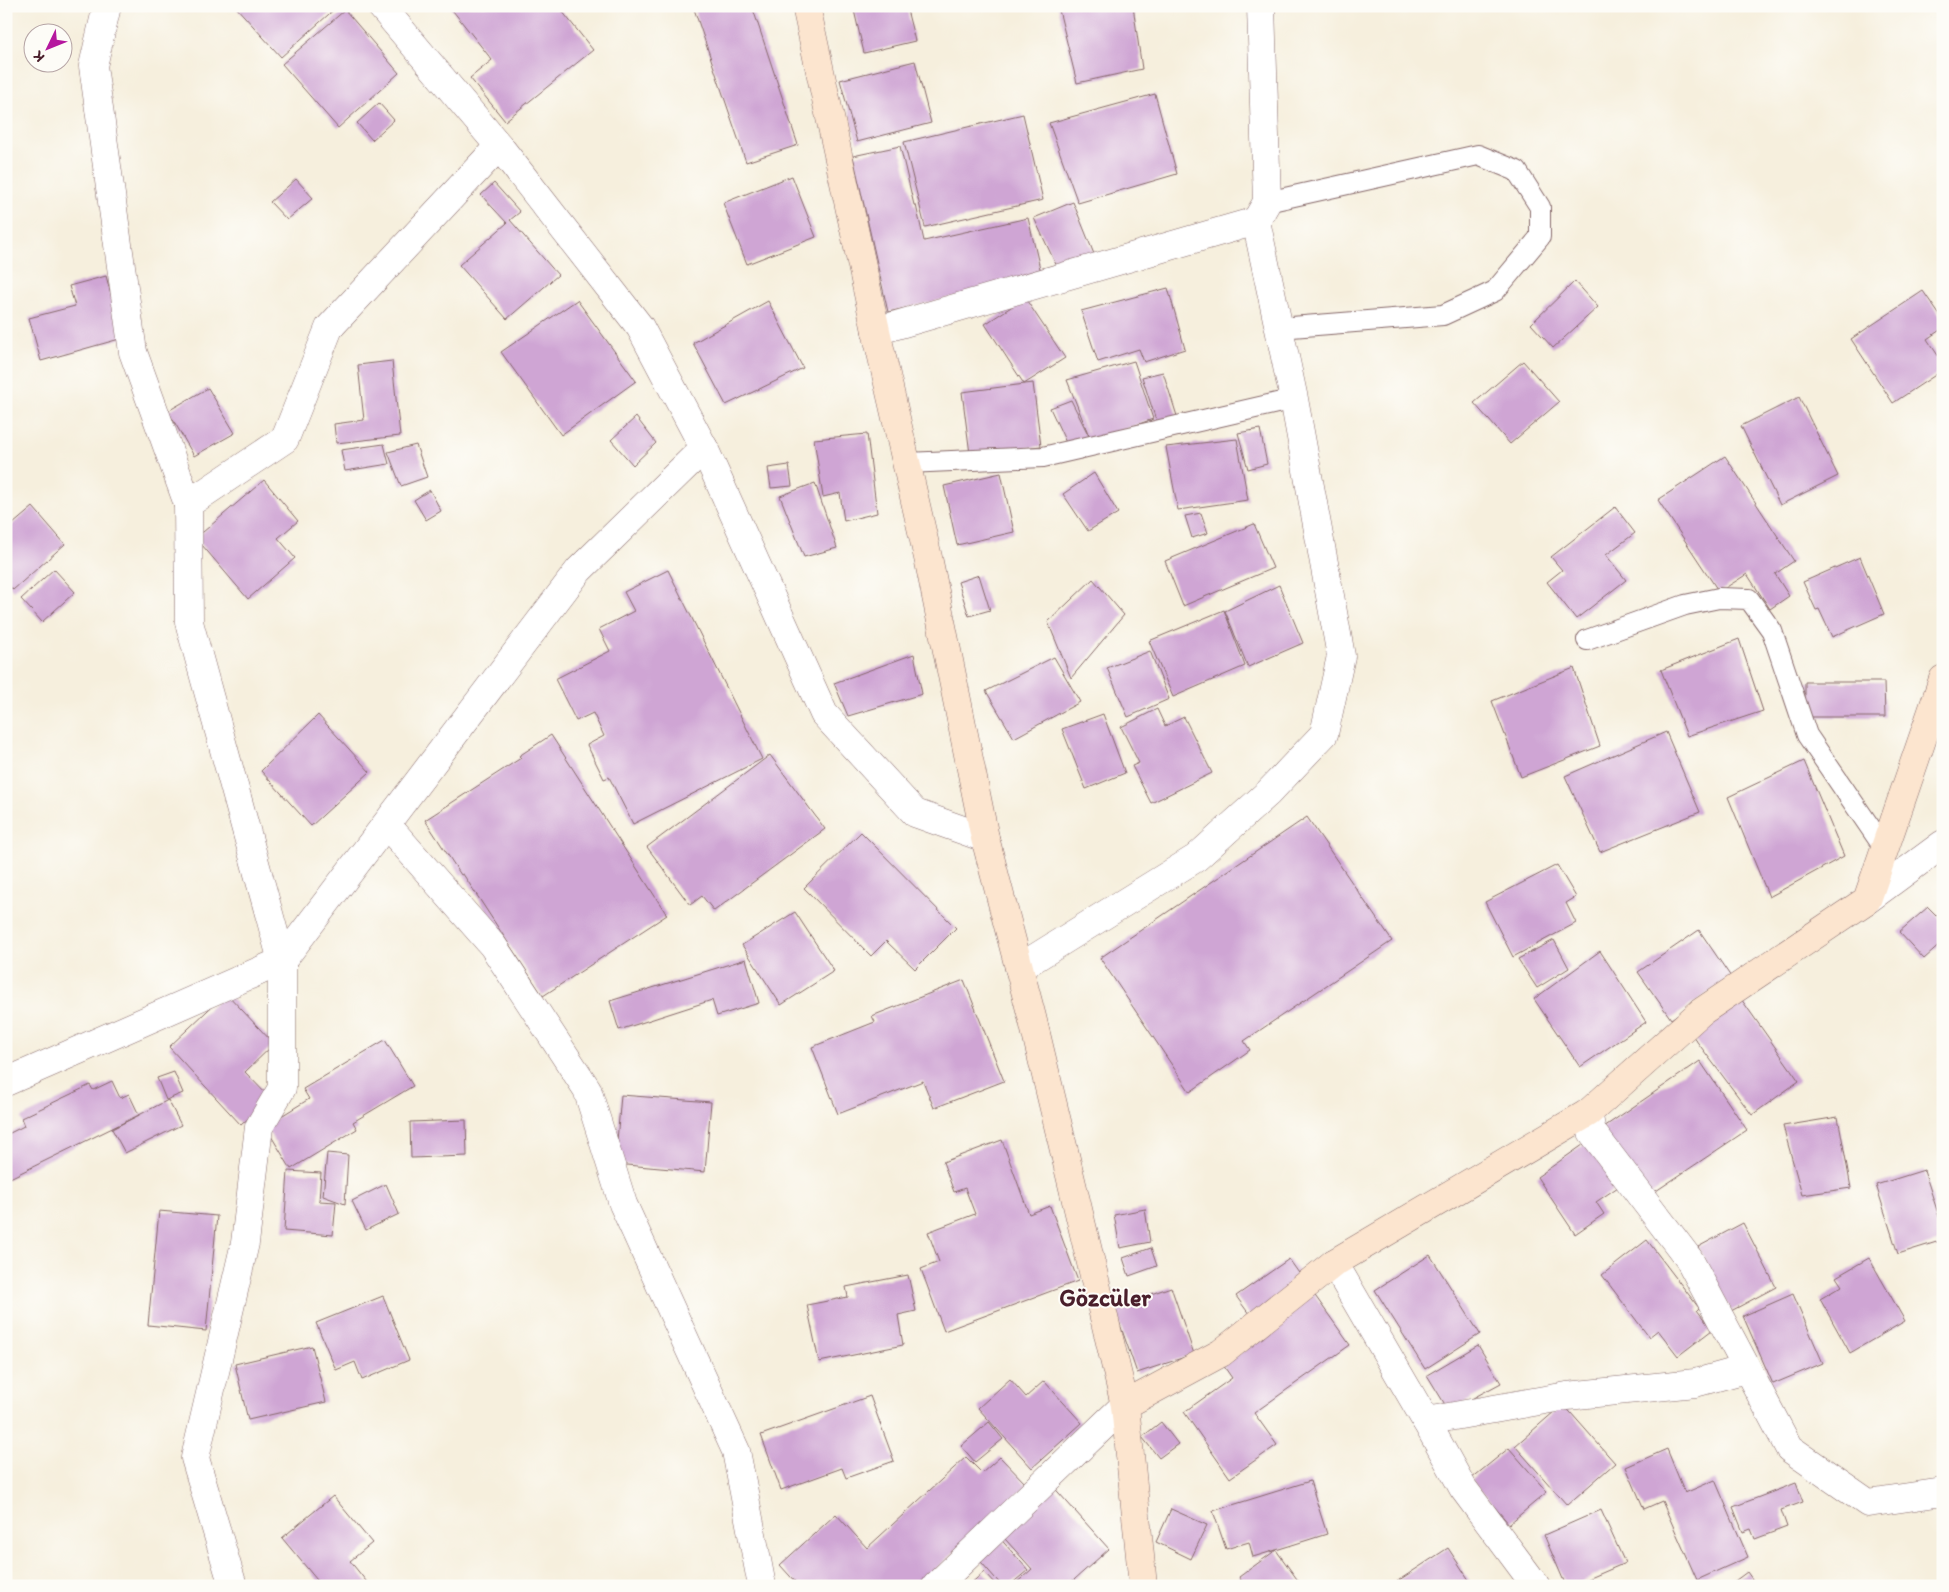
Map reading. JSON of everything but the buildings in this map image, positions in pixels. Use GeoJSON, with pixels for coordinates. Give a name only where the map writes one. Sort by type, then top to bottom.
{"type":"FeatureCollection","features":[{"type":"Feature","properties":{"kind":"street"},"geometry":{"type":"LineString","coordinates":[[107,6],[93,66],[134,352],[188,504],[189,622],[282,961],[282,1088],[259,1128],[245,1243],[195,1458],[234,1586]]}},
{"type":"Feature","properties":{"kind":"street"},"geometry":{"type":"LineString","coordinates":[[806,6],[876,331],[929,562],[985,838],[1019,968],[1125,1405],[1143,1586]]}},
{"type":"Feature","properties":{"kind":"street"},"geometry":{"type":"LineString","coordinates":[[1019,968],[1196,858],[1268,793],[1324,734],[1341,656],[1294,399],[1279,328],[1262,212],[1261,6]]}},
{"type":"Feature","properties":{"kind":"street"},"geometry":{"type":"LineString","coordinates":[[385,8],[499,146],[640,327],[704,448],[824,714],[915,813],[985,838]]}},
{"type":"Feature","properties":{"kind":"street"},"geometry":{"type":"LineString","coordinates":[[188,504],[285,439],[329,328],[499,146]]}},
{"type":"Feature","properties":{"kind":"street"},"geometry":{"type":"LineString","coordinates":[[876,331],[1262,212]]}},
{"type":"Feature","properties":{"kind":"street"},"geometry":{"type":"LineString","coordinates":[[6,1082],[282,961],[579,570],[704,448]]}},
{"type":"Feature","properties":{"kind":"street"},"geometry":{"type":"LineString","coordinates":[[1867,900],[1943,678]]}},
{"type":"Feature","properties":{"kind":"street"},"geometry":{"type":"LineString","coordinates":[[387,825],[493,946],[587,1089],[623,1204],[736,1451],[762,1586]]}},
{"type":"Feature","properties":{"kind":"street"},"geometry":{"type":"LineString","coordinates":[[936,1586],[1125,1405],[1221,1353],[1334,1263],[1588,1113],[1701,1012],[1867,900],[1943,844]]}},
{"type":"Feature","properties":{"kind":"street"},"geometry":{"type":"LineString","coordinates":[[1588,1113],[1592,1132],[1690,1259],[1789,1448],[1868,1503],[1943,1492]]}},
{"type":"Feature","properties":{"kind":"street"},"geometry":{"type":"LineString","coordinates":[[1334,1263],[1463,1488],[1536,1586]]}},
{"type":"Feature","properties":{"kind":"street"},"geometry":{"type":"LineString","coordinates":[[1426,1421],[1568,1396],[1695,1383],[1746,1369]]}},
{"type":"Feature","properties":{"kind":"lane"},"geometry":{"type":"LineString","coordinates":[[1262,212],[1478,155],[1517,171],[1540,207],[1540,237],[1495,291],[1443,315],[1279,328]]}},
{"type":"Feature","properties":{"kind":"lane"},"geometry":{"type":"LineString","coordinates":[[907,464],[1043,457],[1294,399]]}},
{"type":"Feature","properties":{"kind":"lane"},"geometry":{"type":"LineString","coordinates":[[1587,640],[1685,605],[1720,598],[1749,600],[1772,631],[1807,735],[1884,849]]}},
{"type":"Feature","properties":{"kind":"district","name":"Gözcüler"},"geometry":{"type":"Point","coordinates":[1105,1297]}}]}
